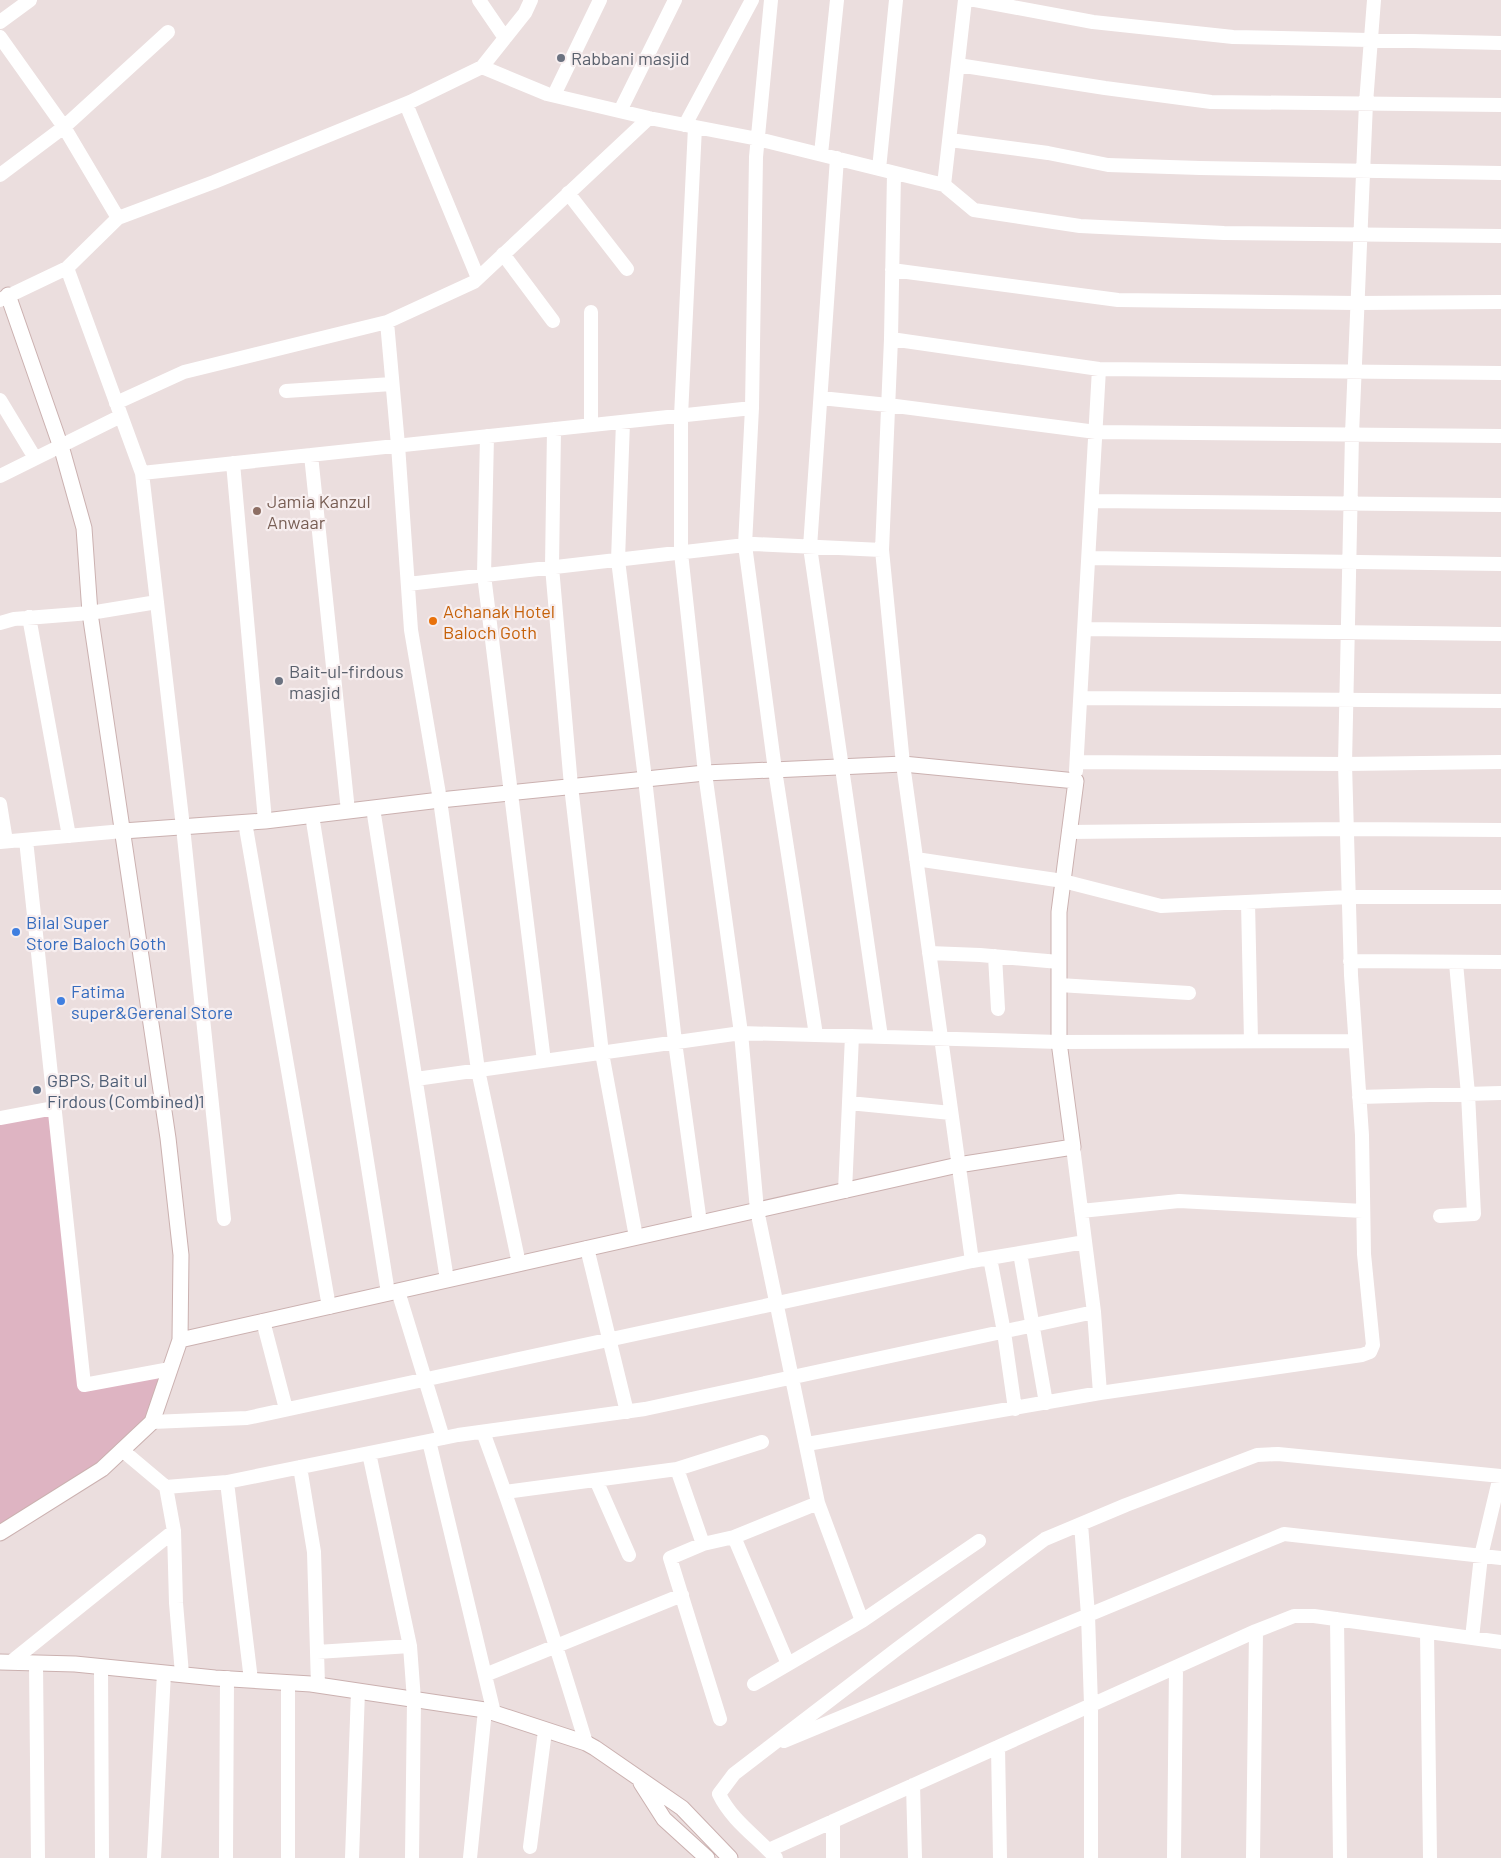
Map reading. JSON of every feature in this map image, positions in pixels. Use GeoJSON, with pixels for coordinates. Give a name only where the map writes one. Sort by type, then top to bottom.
{"type":"FeatureCollection","features":[{"type":"Feature","properties":{"kind":"street"},"geometry":{"type":"LineString","coordinates":[[0,22],[30,0]]}},
{"type":"Feature","properties":{"kind":"street"},"geometry":{"type":"LineString","coordinates":[[479,0],[505,38]]}},
{"type":"Feature","properties":{"kind":"street"},"geometry":{"type":"LineString","coordinates":[[0,1533],[102,1469],[152,1422],[180,1340],[181,1255],[168,1138],[90,613],[84,528],[60,446],[4,298],[67,268],[118,218],[214,182],[406,104],[482,67],[525,13],[531,0]]}},
{"type":"Feature","properties":{"kind":"street"},"geometry":{"type":"LineString","coordinates":[[554,95],[600,0]]}},
{"type":"Feature","properties":{"kind":"street"},"geometry":{"type":"LineString","coordinates":[[620,112],[674,0]]}},
{"type":"Feature","properties":{"kind":"street"},"geometry":{"type":"LineString","coordinates":[[752,0],[690,126],[681,416],[681,553],[705,773],[741,1033],[758,1210],[818,1503],[862,1621]]}},
{"type":"Feature","properties":{"kind":"street"},"geometry":{"type":"LineString","coordinates":[[771,0],[756,157],[752,408],[745,545],[775,770],[816,1035]]}},
{"type":"Feature","properties":{"kind":"street"},"geometry":{"type":"LineString","coordinates":[[821,154],[837,0]]}},
{"type":"Feature","properties":{"kind":"street"},"geometry":{"type":"LineString","coordinates":[[879,169],[896,0]]}},
{"type":"Feature","properties":{"kind":"street"},"geometry":{"type":"LineString","coordinates":[[944,185],[965,0]]}},
{"type":"Feature","properties":{"kind":"street"},"geometry":{"type":"LineString","coordinates":[[975,0],[1093,22],[1233,37],[1501,43]]}},
{"type":"Feature","properties":{"kind":"street"},"geometry":{"type":"LineString","coordinates":[[807,1444],[1100,1393],[1362,1355],[1370,1352],[1373,1345],[1364,1254],[1359,1097],[1350,962],[1345,764],[1354,371],[1366,103],[1374,0]]}},
{"type":"Feature","properties":{"kind":"street"},"geometry":{"type":"LineString","coordinates":[[0,175],[64,128],[168,32]]}},
{"type":"Feature","properties":{"kind":"street"},"geometry":{"type":"LineString","coordinates":[[0,37],[64,128],[118,218]]}},
{"type":"Feature","properties":{"kind":"street"},"geometry":{"type":"LineString","coordinates":[[958,65],[1211,102],[1501,105]]}},
{"type":"Feature","properties":{"kind":"street"},"geometry":{"type":"LineString","coordinates":[[482,67],[554,95],[620,112],[758,139],[944,185],[974,210],[1080,226],[1224,233],[1501,236]]}},
{"type":"Feature","properties":{"kind":"street"},"geometry":{"type":"LineString","coordinates":[[406,104],[478,278]]}},
{"type":"Feature","properties":{"kind":"street"},"geometry":{"type":"LineString","coordinates":[[0,476],[60,446],[119,409],[184,372],[387,322],[474,282],[649,118]]}},
{"type":"Feature","properties":{"kind":"street"},"geometry":{"type":"LineString","coordinates":[[950,140],[1048,153],[1108,164],[1200,168],[1501,173]]}},
{"type":"Feature","properties":{"kind":"street"},"geometry":{"type":"LineString","coordinates":[[837,158],[810,547],[881,1037]]}},
{"type":"Feature","properties":{"kind":"street"},"geometry":{"type":"LineString","coordinates":[[894,172],[891,339],[882,550],[903,764],[972,1262]]}},
{"type":"Feature","properties":{"kind":"street"},"geometry":{"type":"LineString","coordinates":[[568,193],[627,269]]}},
{"type":"Feature","properties":{"kind":"street"},"geometry":{"type":"LineString","coordinates":[[503,254],[553,321]]}},
{"type":"Feature","properties":{"kind":"street"},"geometry":{"type":"LineString","coordinates":[[67,268],[142,473],[183,827],[224,1219]]}},
{"type":"Feature","properties":{"kind":"street"},"geometry":{"type":"LineString","coordinates":[[892,270],[1118,300],[1357,303],[1501,302]]}},
{"type":"Feature","properties":{"kind":"street"},"geometry":{"type":"LineString","coordinates":[[591,312],[591,425]]}},
{"type":"Feature","properties":{"kind":"street"},"geometry":{"type":"LineString","coordinates":[[387,322],[411,630],[440,800],[478,1070],[518,1264]]}},
{"type":"Feature","properties":{"kind":"street"},"geometry":{"type":"LineString","coordinates":[[891,339],[1100,370],[1501,373]]}},
{"type":"Feature","properties":{"kind":"street"},"geometry":{"type":"LineString","coordinates":[[1100,370],[1076,781],[1060,912],[1059,962],[1059,1042],[1094,1312],[1100,1393]]}},
{"type":"Feature","properties":{"kind":"street"},"geometry":{"type":"LineString","coordinates":[[286,391],[392,384]]}},
{"type":"Feature","properties":{"kind":"street"},"geometry":{"type":"LineString","coordinates":[[820,398],[1096,432],[1501,436]]}},
{"type":"Feature","properties":{"kind":"street"},"geometry":{"type":"LineString","coordinates":[[0,400],[35,458]]}},
{"type":"Feature","properties":{"kind":"street"},"geometry":{"type":"LineString","coordinates":[[142,473],[752,408]]}},
{"type":"Feature","properties":{"kind":"street"},"geometry":{"type":"LineString","coordinates":[[623,422],[618,560],[675,1042],[700,1223]]}},
{"type":"Feature","properties":{"kind":"street"},"geometry":{"type":"LineString","coordinates":[[554,429],[552,567],[571,786],[602,1053],[636,1238]]}},
{"type":"Feature","properties":{"kind":"street"},"geometry":{"type":"LineString","coordinates":[[487,436],[484,575],[544,1061]]}},
{"type":"Feature","properties":{"kind":"street"},"geometry":{"type":"LineString","coordinates":[[312,455],[348,811]]}},
{"type":"Feature","properties":{"kind":"street"},"geometry":{"type":"LineString","coordinates":[[232,463],[265,821]]}},
{"type":"Feature","properties":{"kind":"street"},"geometry":{"type":"LineString","coordinates":[[1092,501],[1501,504]]}},
{"type":"Feature","properties":{"kind":"street"},"geometry":{"type":"LineString","coordinates":[[408,584],[745,545],[882,550]]}},
{"type":"Feature","properties":{"kind":"street"},"geometry":{"type":"LineString","coordinates":[[1089,558],[1501,564]]}},
{"type":"Feature","properties":{"kind":"street"},"geometry":{"type":"LineString","coordinates":[[0,623],[14,618],[90,613],[158,602]]}},
{"type":"Feature","properties":{"kind":"street"},"geometry":{"type":"LineString","coordinates":[[29,617],[69,836]]}},
{"type":"Feature","properties":{"kind":"street"},"geometry":{"type":"LineString","coordinates":[[1084,629],[1501,634]]}},
{"type":"Feature","properties":{"kind":"street"},"geometry":{"type":"LineString","coordinates":[[1080,698],[1501,701]]}},
{"type":"Feature","properties":{"kind":"street"},"geometry":{"type":"LineString","coordinates":[[1077,762],[1345,764],[1501,762]]}},
{"type":"Feature","properties":{"kind":"street"},"geometry":{"type":"LineString","coordinates":[[0,804],[3,842],[265,821],[440,800],[705,773],[903,764],[1076,781]]}},
{"type":"Feature","properties":{"kind":"street"},"geometry":{"type":"LineString","coordinates":[[373,808],[447,1280]]}},
{"type":"Feature","properties":{"kind":"street"},"geometry":{"type":"LineString","coordinates":[[312,816],[393,1292],[425,1379],[443,1438]]}},
{"type":"Feature","properties":{"kind":"street"},"geometry":{"type":"LineString","coordinates":[[245,822],[328,1306]]}},
{"type":"Feature","properties":{"kind":"street"},"geometry":{"type":"LineString","coordinates":[[1070,832],[1348,829],[1501,830]]}},
{"type":"Feature","properties":{"kind":"street"},"geometry":{"type":"LineString","coordinates":[[26,840],[84,1385],[170,1369]]}},
{"type":"Feature","properties":{"kind":"street"},"geometry":{"type":"LineString","coordinates":[[916,859],[1063,881],[1161,906],[1349,897],[1501,897]]}},
{"type":"Feature","properties":{"kind":"street"},"geometry":{"type":"LineString","coordinates":[[1248,902],[1251,1041]]}},
{"type":"Feature","properties":{"kind":"street"},"geometry":{"type":"LineString","coordinates":[[929,953],[995,956],[1059,962]]}},
{"type":"Feature","properties":{"kind":"street"},"geometry":{"type":"LineString","coordinates":[[995,956],[998,1009]]}},
{"type":"Feature","properties":{"kind":"street"},"geometry":{"type":"LineString","coordinates":[[1350,962],[1501,962]]}},
{"type":"Feature","properties":{"kind":"street"},"geometry":{"type":"LineString","coordinates":[[1440,1216],[1474,1214],[1468,1094],[1456,963]]}},
{"type":"Feature","properties":{"kind":"street"},"geometry":{"type":"LineString","coordinates":[[1059,985],[1189,993]]}},
{"type":"Feature","properties":{"kind":"street"},"geometry":{"type":"LineString","coordinates":[[416,1079],[741,1033],[1059,1042],[1355,1041]]}},
{"type":"Feature","properties":{"kind":"street"},"geometry":{"type":"LineString","coordinates":[[845,1191],[852,1036]]}},
{"type":"Feature","properties":{"kind":"street"},"geometry":{"type":"LineString","coordinates":[[1359,1097],[1501,1094]]}},
{"type":"Feature","properties":{"kind":"street"},"geometry":{"type":"LineString","coordinates":[[849,1103],[951,1113]]}},
{"type":"Feature","properties":{"kind":"street"},"geometry":{"type":"LineString","coordinates":[[0,1118],[54,1108]]}},
{"type":"Feature","properties":{"kind":"street"},"geometry":{"type":"LineString","coordinates":[[180,1340],[958,1165],[1072,1147]]}},
{"type":"Feature","properties":{"kind":"street"},"geometry":{"type":"LineString","coordinates":[[1081,1211],[1179,1200],[1363,1211]]}},
{"type":"Feature","properties":{"kind":"street"},"geometry":{"type":"LineString","coordinates":[[152,1422],[247,1418],[990,1258],[1085,1242]]}},
{"type":"Feature","properties":{"kind":"street"},"geometry":{"type":"LineString","coordinates":[[587,1248],[627,1412]]}},
{"type":"Feature","properties":{"kind":"street"},"geometry":{"type":"LineString","coordinates":[[1020,1253],[1046,1403]]}},
{"type":"Feature","properties":{"kind":"street"},"geometry":{"type":"LineString","coordinates":[[990,1258],[1004,1332],[1015,1409]]}},
{"type":"Feature","properties":{"kind":"street"},"geometry":{"type":"LineString","coordinates":[[166,1487],[227,1482],[443,1438],[644,1410],[1094,1312]]}},
{"type":"Feature","properties":{"kind":"street"},"geometry":{"type":"LineString","coordinates":[[263,1321],[286,1409]]}},
{"type":"Feature","properties":{"kind":"street"},"geometry":{"type":"LineString","coordinates":[[483,1432],[506,1492],[557,1646],[586,1743]]}},
{"type":"Feature","properties":{"kind":"street"},"geometry":{"type":"LineString","coordinates":[[429,1441],[485,1675],[489,1712],[470,1858]]}},
{"type":"Feature","properties":{"kind":"street"},"geometry":{"type":"LineString","coordinates":[[506,1492],[677,1469],[762,1442]]}},
{"type":"Feature","properties":{"kind":"street"},"geometry":{"type":"LineString","coordinates":[[122,1450],[166,1487],[174,1531],[176,1603],[182,1674]]}},
{"type":"Feature","properties":{"kind":"street"},"geometry":{"type":"LineString","coordinates":[[369,1453],[410,1646],[414,1700],[412,1858]]}},
{"type":"Feature","properties":{"kind":"street"},"geometry":{"type":"LineString","coordinates":[[1472,1638],[1481,1556],[1501,1476],[1278,1454],[1257,1455],[1126,1504],[1045,1539],[896,1649],[767,1748],[734,1774],[719,1794],[725,1806],[752,1836],[773,1854],[833,1821],[1256,1631],[1294,1616],[1314,1616],[1338,1620],[1501,1642]]}},
{"type":"Feature","properties":{"kind":"street"},"geometry":{"type":"LineString","coordinates":[[300,1467],[314,1552],[318,1685]]}},
{"type":"Feature","properties":{"kind":"street"},"geometry":{"type":"LineString","coordinates":[[677,1469],[703,1544]]}},
{"type":"Feature","properties":{"kind":"street"},"geometry":{"type":"LineString","coordinates":[[596,1480],[629,1555]]}},
{"type":"Feature","properties":{"kind":"street"},"geometry":{"type":"LineString","coordinates":[[227,1482],[251,1680]]}},
{"type":"Feature","properties":{"kind":"street"},"geometry":{"type":"LineString","coordinates":[[720,1719],[670,1558],[703,1544],[734,1538],[818,1503]]}},
{"type":"Feature","properties":{"kind":"street"},"geometry":{"type":"LineString","coordinates":[[1081,1524],[1088,1615],[1091,1705],[1091,1858]]}},
{"type":"Feature","properties":{"kind":"street"},"geometry":{"type":"LineString","coordinates":[[6,1662],[174,1531]]}},
{"type":"Feature","properties":{"kind":"street"},"geometry":{"type":"LineString","coordinates":[[767,1748],[1284,1534],[1501,1558]]}},
{"type":"Feature","properties":{"kind":"street"},"geometry":{"type":"LineString","coordinates":[[734,1538],[788,1664]]}},
{"type":"Feature","properties":{"kind":"street"},"geometry":{"type":"LineString","coordinates":[[754,1684],[862,1621],[979,1541]]}},
{"type":"Feature","properties":{"kind":"street"},"geometry":{"type":"LineString","coordinates":[[485,1675],[682,1595]]}},
{"type":"Feature","properties":{"kind":"street"},"geometry":{"type":"LineString","coordinates":[[1338,1620],[1340,1858]]}},
{"type":"Feature","properties":{"kind":"street"},"geometry":{"type":"LineString","coordinates":[[1253,1858],[1256,1631]]}},
{"type":"Feature","properties":{"kind":"street"},"geometry":{"type":"LineString","coordinates":[[1427,1632],[1430,1858]]}},
{"type":"Feature","properties":{"kind":"street"},"geometry":{"type":"LineString","coordinates":[[317,1652],[410,1646]]}},
{"type":"Feature","properties":{"kind":"street"},"geometry":{"type":"LineString","coordinates":[[6,1662],[75,1664],[318,1685],[489,1712],[586,1743],[682,1808],[730,1858]]}},
{"type":"Feature","properties":{"kind":"street"},"geometry":{"type":"LineString","coordinates":[[36,1664],[38,1858]]}},
{"type":"Feature","properties":{"kind":"street"},"geometry":{"type":"LineString","coordinates":[[101,1667],[102,1858]]}},
{"type":"Feature","properties":{"kind":"street"},"geometry":{"type":"LineString","coordinates":[[1174,1858],[1176,1667]]}},
{"type":"Feature","properties":{"kind":"street"},"geometry":{"type":"LineString","coordinates":[[154,1858],[164,1673]]}},
{"type":"Feature","properties":{"kind":"street"},"geometry":{"type":"LineString","coordinates":[[226,1858],[227,1678]]}},
{"type":"Feature","properties":{"kind":"street"},"geometry":{"type":"LineString","coordinates":[[288,1683],[288,1858]]}},
{"type":"Feature","properties":{"kind":"street"},"geometry":{"type":"LineString","coordinates":[[352,1858],[358,1691]]}},
{"type":"Feature","properties":{"kind":"street"},"geometry":{"type":"LineString","coordinates":[[530,1847],[545,1731]]}},
{"type":"Feature","properties":{"kind":"street"},"geometry":{"type":"LineString","coordinates":[[998,1747],[1000,1858]]}},
{"type":"Feature","properties":{"kind":"street"},"geometry":{"type":"LineString","coordinates":[[637,1778],[664,1819],[707,1858]]}},
{"type":"Feature","properties":{"kind":"street"},"geometry":{"type":"LineString","coordinates":[[914,1785],[914,1858]]}},
{"type":"Feature","properties":{"kind":"street"},"geometry":{"type":"LineString","coordinates":[[833,1821],[833,1858]]}},
{"type":"Feature","properties":{"kind":"shaded area"},"geometry":{"type":"Polygon","coordinates":[[[54,1108],[83,1385],[169,1369],[151,1422],[102,1469],[0,1532],[0,1118],[54,1108]]]}},
{"type":"Feature","properties":{"kind":"place","name":"Rabbani masjid"},"geometry":{"type":"Point","coordinates":[561,58]}},
{"type":"Feature","properties":{"kind":"place","name":"Jamia Kanzul Anwaar"},"geometry":{"type":"Point","coordinates":[257,511]}},
{"type":"Feature","properties":{"kind":"place","name":"Achanak Hotel Baloch Goth"},"geometry":{"type":"Point","coordinates":[433,621]}},
{"type":"Feature","properties":{"kind":"place","name":"Bait-ul-firdous masjid"},"geometry":{"type":"Point","coordinates":[279,681]}},
{"type":"Feature","properties":{"kind":"place","name":"Bilal Super Store Baloch Goth"},"geometry":{"type":"Point","coordinates":[16,932]}},
{"type":"Feature","properties":{"kind":"place","name":"Fatima super&Gerenal Store"},"geometry":{"type":"Point","coordinates":[61,1001]}},
{"type":"Feature","properties":{"kind":"place","name":"GBPS, Bait ul Firdous (Combined)1"},"geometry":{"type":"Point","coordinates":[37,1090]}}]}
